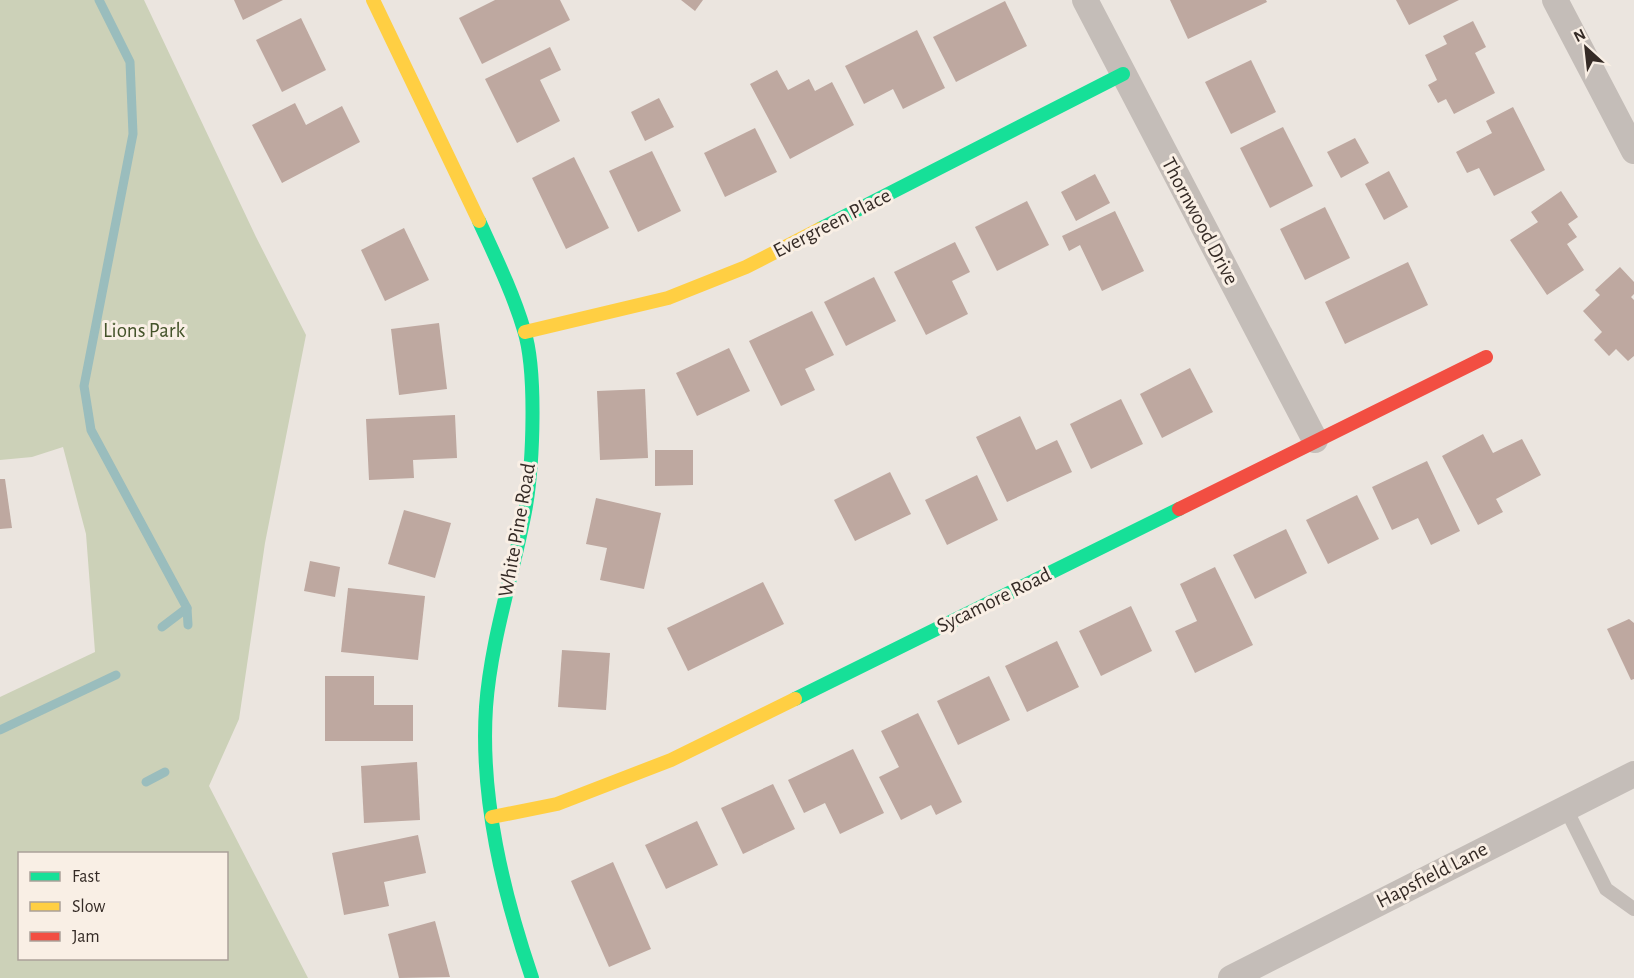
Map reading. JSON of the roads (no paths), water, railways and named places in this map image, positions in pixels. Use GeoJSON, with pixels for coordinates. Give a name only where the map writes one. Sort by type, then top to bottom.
{"type":"FeatureCollection","features":[{"type":"Feature","properties":{"kind":"street","name":"White Pine Road"},"geometry":{"type":"LineString","coordinates":[[373,0],[497,260],[525,332],[532,392],[531,451],[526,505],[495,641],[486,706],[485,760],[492,817],[512,920],[532,978]]}},
{"type":"Feature","properties":{"kind":"street","name":"Thornwood Drive"},"geometry":{"type":"LineString","coordinates":[[1086,0],[1316,441]]}},
{"type":"Feature","properties":{"kind":"street"},"geometry":{"type":"LineString","coordinates":[[1555,0],[1634,151]]}},
{"type":"Feature","properties":{"kind":"street","name":"Evergreen Place"},"geometry":{"type":"LineString","coordinates":[[525,332],[668,298],[746,267],[1123,74]]}},
{"type":"Feature","properties":{"kind":"street","name":"Sycamore Road"},"geometry":{"type":"LineString","coordinates":[[492,817],[557,804],[671,760],[1486,357]]}},
{"type":"Feature","properties":{"kind":"street","name":"Hapsfield Lane"},"geometry":{"type":"LineString","coordinates":[[1231,978],[1564,807],[1634,774]]}},
{"type":"Feature","properties":{"kind":"lane"},"geometry":{"type":"LineString","coordinates":[[1564,807],[1606,889],[1634,909]]}},
{"type":"Feature","properties":{"kind":"waterway"},"geometry":{"type":"LineString","coordinates":[[99,0],[130,62],[133,134],[84,386],[91,430],[187,608],[162,627]]}},
{"type":"Feature","properties":{"kind":"waterway"},"geometry":{"type":"LineString","coordinates":[[187,608],[188,625]]}},
{"type":"Feature","properties":{"kind":"waterway"},"geometry":{"type":"LineString","coordinates":[[0,730],[116,675]]}},
{"type":"Feature","properties":{"kind":"waterway"},"geometry":{"type":"LineString","coordinates":[[146,782],[165,772]]}},
{"type":"Feature","properties":{"kind":"park label","name":"Lions Park"},"geometry":{"type":"Point","coordinates":[144,330]}}]}
